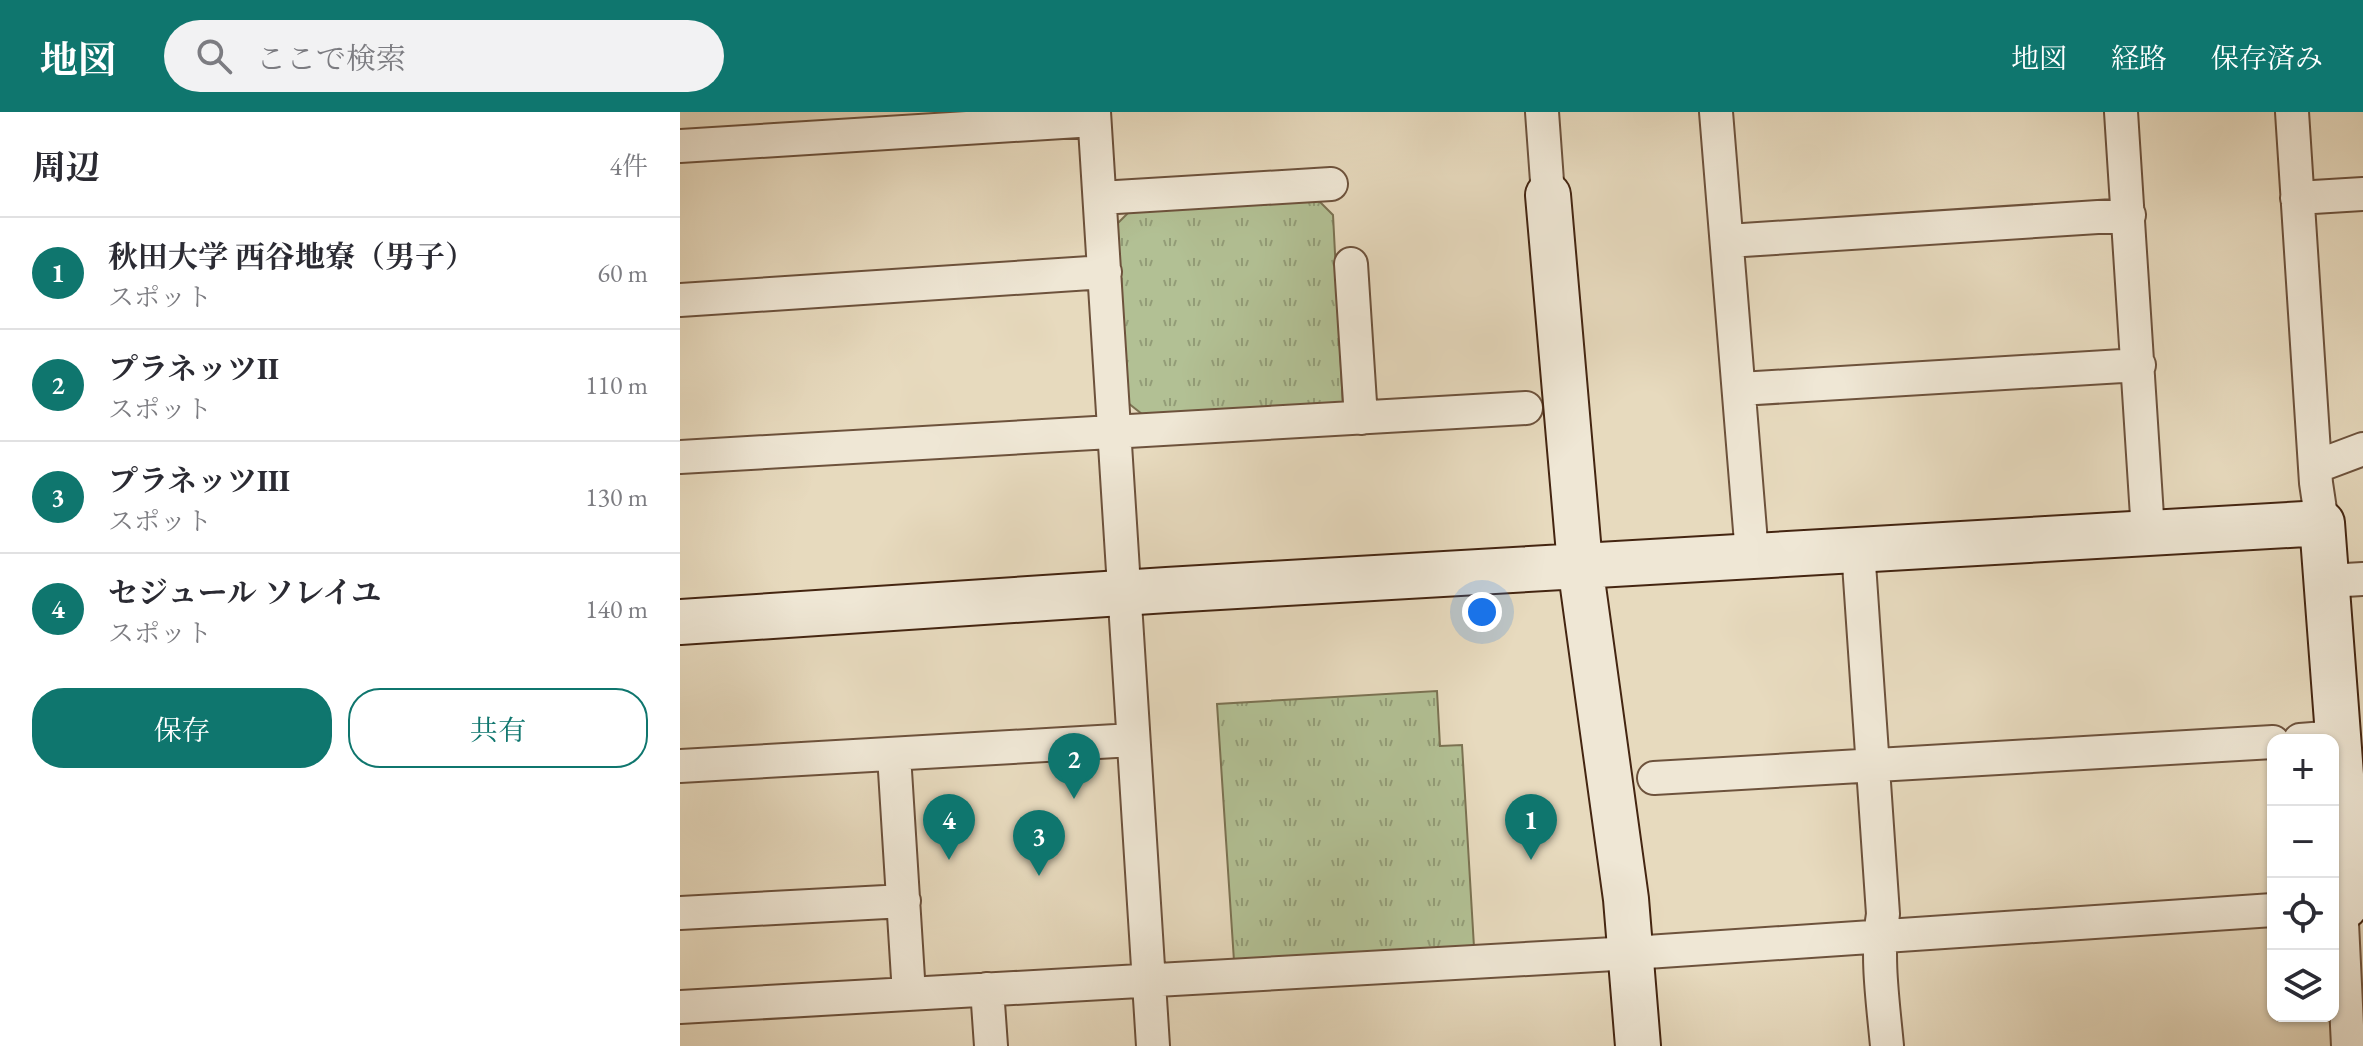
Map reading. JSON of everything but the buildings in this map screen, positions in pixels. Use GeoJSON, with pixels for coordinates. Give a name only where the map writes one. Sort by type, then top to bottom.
{"type":"FeatureCollection","features":[{"type":"Feature","properties":{"kind":"street"},"geometry":{"type":"LineString","coordinates":[[1542,112],[1580,565],[1632,953],[1638,1046]]}},
{"type":"Feature","properties":{"kind":"street"},"geometry":{"type":"LineString","coordinates":[[1716,112],[1752,555]]}},
{"type":"Feature","properties":{"kind":"street"},"geometry":{"type":"LineString","coordinates":[[2121,112],[2148,532]]}},
{"type":"Feature","properties":{"kind":"street"},"geometry":{"type":"LineString","coordinates":[[2292,112],[2315,467],[2322,523],[2346,580],[2321,734]]}},
{"type":"Feature","properties":{"kind":"street"},"geometry":{"type":"LineString","coordinates":[[680,146],[1094,116],[1153,1046]]}},
{"type":"Feature","properties":{"kind":"street"},"geometry":{"type":"LineString","coordinates":[[1100,198],[1331,184]]}},
{"type":"Feature","properties":{"kind":"street"},"geometry":{"type":"LineString","coordinates":[[2297,198],[2363,194]]}},
{"type":"Feature","properties":{"kind":"street"},"geometry":{"type":"LineString","coordinates":[[1728,241],[2129,215]]}},
{"type":"Feature","properties":{"kind":"street"},"geometry":{"type":"LineString","coordinates":[[1351,264],[1361,418]]}},
{"type":"Feature","properties":{"kind":"street"},"geometry":{"type":"LineString","coordinates":[[680,300],[1105,272]]}},
{"type":"Feature","properties":{"kind":"street"},"geometry":{"type":"LineString","coordinates":[[1740,389],[2139,365]]}},
{"type":"Feature","properties":{"kind":"street"},"geometry":{"type":"LineString","coordinates":[[680,457],[1526,408]]}},
{"type":"Feature","properties":{"kind":"street"},"geometry":{"type":"LineString","coordinates":[[2315,467],[2363,449]]}},
{"type":"Feature","properties":{"kind":"street"},"geometry":{"type":"LineString","coordinates":[[680,622],[1580,565],[2322,523]]}},
{"type":"Feature","properties":{"kind":"street"},"geometry":{"type":"LineString","coordinates":[[1858,549],[1883,914],[1879,936],[1887,1046]]}},
{"type":"Feature","properties":{"kind":"street"},"geometry":{"type":"LineString","coordinates":[[680,766],[1133,740]]}},
{"type":"Feature","properties":{"kind":"street"},"geometry":{"type":"LineString","coordinates":[[1654,778],[2267,742]]}},
{"type":"Feature","properties":{"kind":"street"},"geometry":{"type":"LineString","coordinates":[[894,755],[909,994]]}},
{"type":"Feature","properties":{"kind":"street"},"geometry":{"type":"LineString","coordinates":[[2334,806],[2349,881],[2342,923],[2348,1046]]}},
{"type":"Feature","properties":{"kind":"street"},"geometry":{"type":"LineString","coordinates":[[680,913],[904,901]]}},
{"type":"Feature","properties":{"kind":"street"},"geometry":{"type":"LineString","coordinates":[[680,1007],[1632,953],[2267,910]]}},
{"type":"Feature","properties":{"kind":"street"},"geometry":{"type":"LineString","coordinates":[[987,989],[991,1046]]}},
{"type":"Feature","properties":{"kind":"green space"},"geometry":{"type":"Polygon","coordinates":[[[1317,199],[1333,215],[1343,406],[1165,416],[1142,414],[1123,399],[1115,226],[1131,210],[1317,199]]]}},
{"type":"Feature","properties":{"kind":"green space"},"geometry":{"type":"Polygon","coordinates":[[[1437,691],[1440,746],[1462,745],[1474,947],[1234,961],[1217,704],[1437,691]]]}},
{"type":"Feature","properties":{"kind":"place","name":"プラネッツII"},"geometry":{"type":"Point","coordinates":[1074,799]}},
{"type":"Feature","properties":{"kind":"place","name":"セジュール ソレイユ"},"geometry":{"type":"Point","coordinates":[949,860]}},
{"type":"Feature","properties":{"kind":"place","name":"秋田大学 西谷地寮（男子）"},"geometry":{"type":"Point","coordinates":[1531,860]}},
{"type":"Feature","properties":{"kind":"place","name":"プラネッツIII"},"geometry":{"type":"Point","coordinates":[1039,876]}}]}
